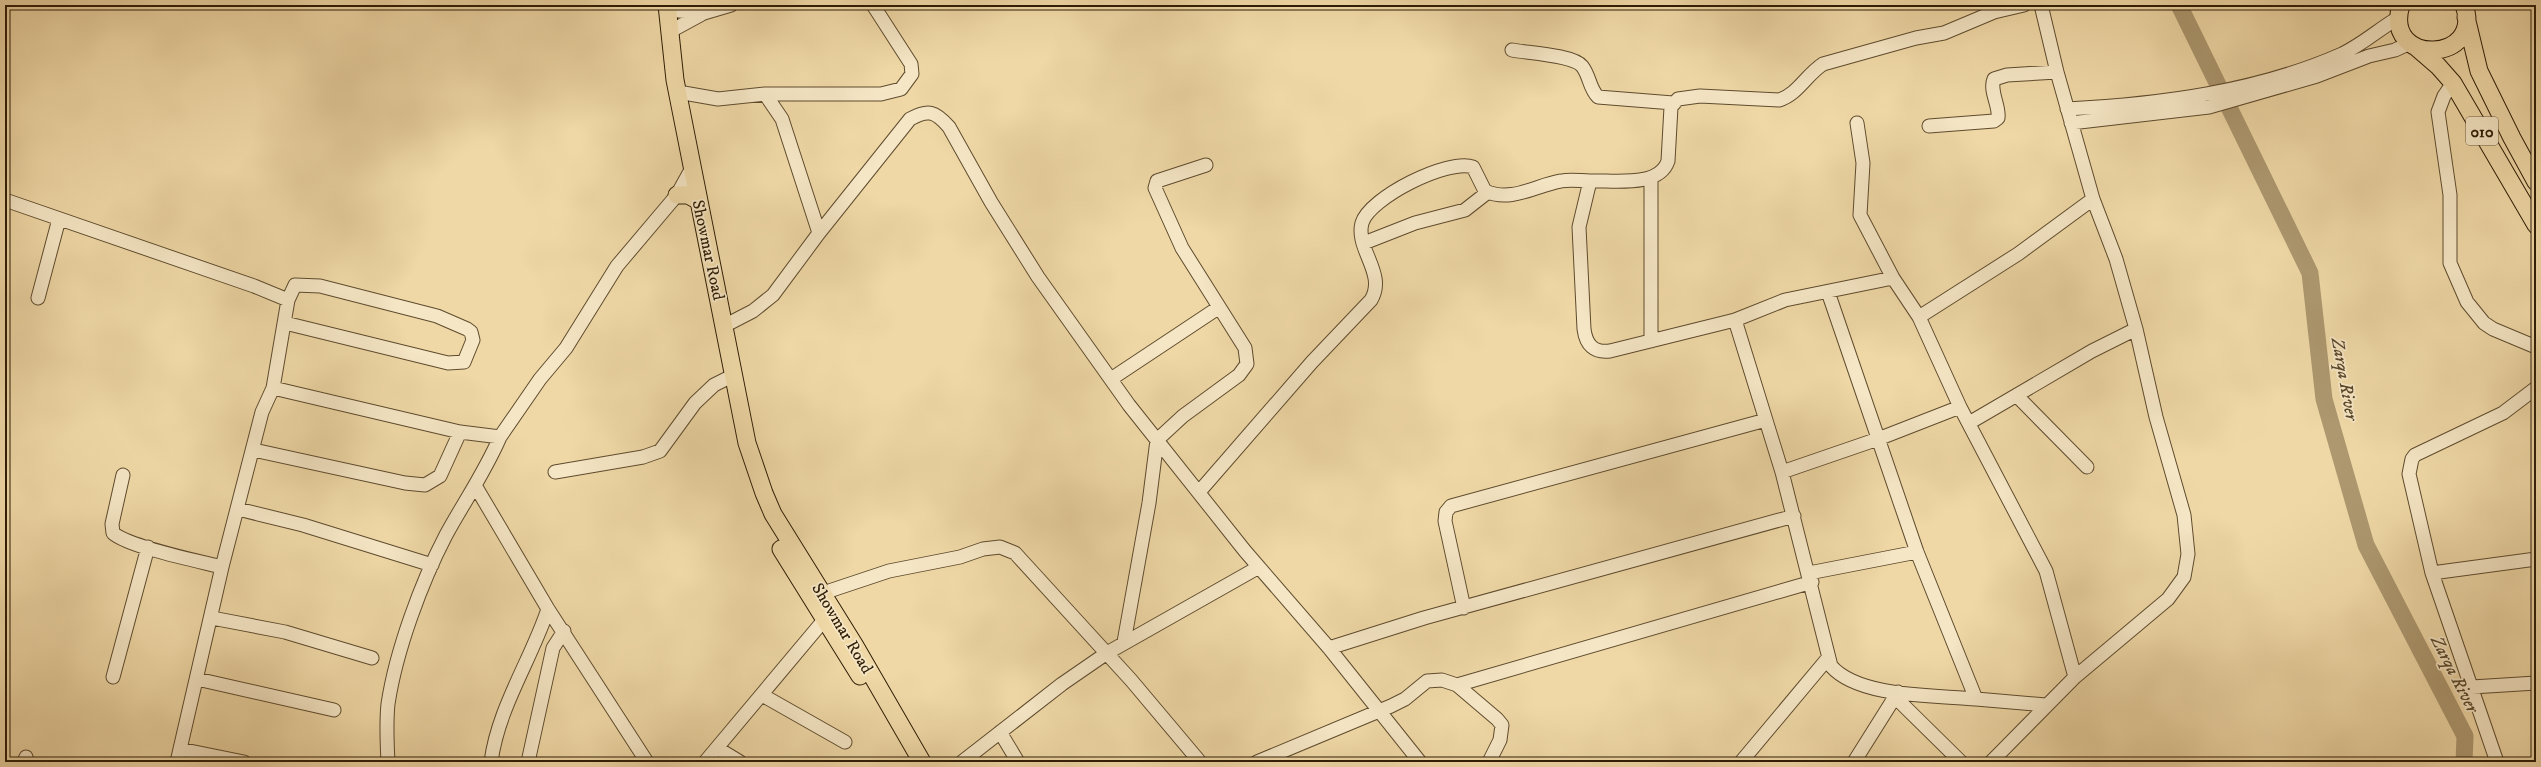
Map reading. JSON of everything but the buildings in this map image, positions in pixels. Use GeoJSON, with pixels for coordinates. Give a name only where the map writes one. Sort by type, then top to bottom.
{"type":"FeatureCollection","features":[{"type":"Feature","properties":{"kind":"main road","name":"Showmar Road"},"geometry":{"type":"LineString","coordinates":[[667,8],[678,92],[747,443],[764,493],[774,537],[892,708],[922,762]]}},
{"type":"Feature","properties":{"kind":"main road","name":"010"},"geometry":{"type":"LineString","coordinates":[[2399,10],[2402,32],[2413,45],[2438,66],[2453,83],[2536,225]]}},
{"type":"Feature","properties":{"kind":"main road","name":"010"},"geometry":{"type":"LineString","coordinates":[[2413,45],[2437,51],[2450,46],[2460,37],[2465,11]]}},
{"type":"Feature","properties":{"kind":"main road","name":"010"},"geometry":{"type":"LineString","coordinates":[[2465,11],[2479,71],[2512,138],[2536,182]]}},
{"type":"Feature","properties":{"kind":"main road"},"geometry":{"type":"LineString","coordinates":[[676,195],[688,195],[699,201]]}},
{"type":"Feature","properties":{"kind":"main road","name":"Showmar Road"},"geometry":{"type":"LineString","coordinates":[[764,493],[780,526],[822,593],[828,616],[912,762]]}},
{"type":"Feature","properties":{"kind":"street"},"geometry":{"type":"LineString","coordinates":[[669,32],[704,13],[732,5]]}},
{"type":"Feature","properties":{"kind":"street"},"geometry":{"type":"LineString","coordinates":[[678,92],[718,99],[765,94],[881,94],[901,89],[912,74],[911,64],[873,5]]}},
{"type":"Feature","properties":{"kind":"street"},"geometry":{"type":"LineString","coordinates":[[1512,50],[1575,61],[1586,71],[1592,89],[1598,97],[1673,102],[1687,96],[1779,100],[1788,97],[1814,70],[1823,64],[1916,38],[1944,33],[1994,12],[2024,5]]}},
{"type":"Feature","properties":{"kind":"street"},"geometry":{"type":"LineString","coordinates":[[1991,762],[2046,705],[2075,678],[2168,599],[2184,577],[2187,563],[2188,542],[2184,515],[2156,417],[2136,330],[2116,259],[2093,199],[2057,72],[2041,5]]}},
{"type":"Feature","properties":{"kind":"street"},"geometry":{"type":"LineString","coordinates":[[667,8],[704,13]]}},
{"type":"Feature","properties":{"kind":"street"},"geometry":{"type":"LineString","coordinates":[[2067,109],[2130,105],[2203,95],[2278,77],[2342,54],[2364,43],[2399,10]]}},
{"type":"Feature","properties":{"kind":"street"},"geometry":{"type":"LineString","coordinates":[[2071,123],[2209,107],[2246,98],[2317,76],[2369,56],[2413,45]]}},
{"type":"Feature","properties":{"kind":"street"},"geometry":{"type":"LineString","coordinates":[[1929,126],[1994,121],[1998,118],[1998,112],[1993,87],[1994,79],[2007,75],[2057,72]]}},
{"type":"Feature","properties":{"kind":"street"},"geometry":{"type":"LineString","coordinates":[[2453,83],[2444,96],[2438,112],[2450,205],[2448,253],[2450,263],[2467,302],[2484,323],[2493,329],[2536,347]]}},
{"type":"Feature","properties":{"kind":"street"},"geometry":{"type":"LineString","coordinates":[[765,94],[782,118],[819,233]]}},
{"type":"Feature","properties":{"kind":"street"},"geometry":{"type":"LineString","coordinates":[[1199,492],[1312,362],[1371,300],[1374,293],[1375,280],[1364,243],[1362,224],[1369,210],[1379,202],[1421,177],[1453,168],[1468,166],[1477,172],[1483,188],[1488,192],[1520,194],[1563,181],[1651,178],[1659,174],[1666,167],[1668,161],[1673,102]]}},
{"type":"Feature","properties":{"kind":"street"},"geometry":{"type":"LineString","coordinates":[[724,326],[753,311],[773,295],[819,233],[910,119],[921,113],[930,113],[940,117],[949,127],[991,202],[1038,277],[1110,379],[1259,567],[1330,648],[1420,762]]}},
{"type":"Feature","properties":{"kind":"street"},"geometry":{"type":"LineString","coordinates":[[1857,123],[1863,163],[1860,216],[1893,278],[1919,317],[1960,407],[2046,572],[2075,678]]}},
{"type":"Feature","properties":{"kind":"street"},"geometry":{"type":"LineString","coordinates":[[1124,642],[1149,503],[1157,440],[1170,426],[1239,375],[1246,367],[1248,360],[1244,348],[1182,248],[1155,188],[1157,180],[1206,165]]}},
{"type":"Feature","properties":{"kind":"street"},"geometry":{"type":"LineString","coordinates":[[388,762],[388,705],[396,666],[432,565],[447,535],[476,487],[500,437],[540,379],[566,348],[617,266],[676,195],[692,168]]}},
{"type":"Feature","properties":{"kind":"street"},"geometry":{"type":"LineString","coordinates":[[1651,178],[1651,341]]}},
{"type":"Feature","properties":{"kind":"street"},"geometry":{"type":"LineString","coordinates":[[1590,181],[1579,227],[1585,338],[1591,347],[1604,352],[1735,320],[1785,300],[1893,278]]}},
{"type":"Feature","properties":{"kind":"street"},"geometry":{"type":"LineString","coordinates":[[1364,243],[1415,223],[1465,210],[1488,192]]}},
{"type":"Feature","properties":{"kind":"street"},"geometry":{"type":"LineString","coordinates":[[1919,317],[2049,233],[2093,199]]}},
{"type":"Feature","properties":{"kind":"street"},"geometry":{"type":"LineString","coordinates":[[5,200],[254,286],[288,300]]}},
{"type":"Feature","properties":{"kind":"street"},"geometry":{"type":"LineString","coordinates":[[38,298],[59,219]]}},
{"type":"Feature","properties":{"kind":"street"},"geometry":{"type":"LineString","coordinates":[[177,762],[212,618],[222,567],[254,450],[262,412],[273,388],[278,351],[285,323],[288,300],[295,285],[320,286],[437,316],[467,329],[471,332],[473,340],[464,362],[448,363],[285,323]]}},
{"type":"Feature","properties":{"kind":"street"},"geometry":{"type":"LineString","coordinates":[[1828,292],[1917,552],[1976,699]]}},
{"type":"Feature","properties":{"kind":"street"},"geometry":{"type":"LineString","coordinates":[[1110,379],[1218,308]]}},
{"type":"Feature","properties":{"kind":"street"},"geometry":{"type":"LineString","coordinates":[[1735,320],[1782,472],[1811,577],[1828,658],[1834,669],[1846,678],[1896,695],[1976,699],[2046,705]]}},
{"type":"Feature","properties":{"kind":"street"},"geometry":{"type":"LineString","coordinates":[[1969,423],[2092,351],[2136,330]]}},
{"type":"Feature","properties":{"kind":"street"},"geometry":{"type":"LineString","coordinates":[[555,472],[643,457],[660,451],[695,404],[714,386],[734,375]]}},
{"type":"Feature","properties":{"kind":"street"},"geometry":{"type":"LineString","coordinates":[[273,388],[460,432],[500,437]]}},
{"type":"Feature","properties":{"kind":"street"},"geometry":{"type":"LineString","coordinates":[[2497,762],[2432,573],[2409,474],[2412,459],[2424,450],[2503,413],[2536,388]]}},
{"type":"Feature","properties":{"kind":"street"},"geometry":{"type":"LineString","coordinates":[[2017,396],[2087,467]]}},
{"type":"Feature","properties":{"kind":"street"},"geometry":{"type":"LineString","coordinates":[[1782,472],[1878,439],[1960,407]]}},
{"type":"Feature","properties":{"kind":"street"},"geometry":{"type":"LineString","coordinates":[[1464,608],[1445,521],[1446,512],[1451,506],[1766,420]]}},
{"type":"Feature","properties":{"kind":"street"},"geometry":{"type":"LineString","coordinates":[[254,450],[405,484],[425,485],[440,476],[460,432]]}},
{"type":"Feature","properties":{"kind":"street"},"geometry":{"type":"LineString","coordinates":[[123,475],[112,524],[113,533],[118,538],[222,567]]}},
{"type":"Feature","properties":{"kind":"street"},"geometry":{"type":"LineString","coordinates":[[476,487],[548,609],[564,631],[602,696],[647,762]]}},
{"type":"Feature","properties":{"kind":"street"},"geometry":{"type":"LineString","coordinates":[[238,509],[303,525],[432,565]]}},
{"type":"Feature","properties":{"kind":"street"},"geometry":{"type":"LineString","coordinates":[[1330,648],[1464,608],[1794,516]]}},
{"type":"Feature","properties":{"kind":"street"},"geometry":{"type":"LineString","coordinates":[[113,677],[148,547]]}},
{"type":"Feature","properties":{"kind":"street"},"geometry":{"type":"LineString","coordinates":[[822,593],[889,571],[1000,547],[1016,553],[1107,653],[1200,762]]}},
{"type":"Feature","properties":{"kind":"street"},"geometry":{"type":"LineString","coordinates":[[1457,685],[1811,577],[1917,552]]}},
{"type":"Feature","properties":{"kind":"street"},"geometry":{"type":"LineString","coordinates":[[2432,573],[2536,559]]}},
{"type":"Feature","properties":{"kind":"street"},"geometry":{"type":"LineString","coordinates":[[962,762],[1062,684],[1107,653],[1124,642],[1259,567]]}},
{"type":"Feature","properties":{"kind":"street"},"geometry":{"type":"LineString","coordinates":[[491,762],[494,744],[510,700],[548,609]]}},
{"type":"Feature","properties":{"kind":"street"},"geometry":{"type":"LineString","coordinates":[[706,762],[828,616]]}},
{"type":"Feature","properties":{"kind":"street"},"geometry":{"type":"LineString","coordinates":[[212,618],[285,632],[372,658]]}},
{"type":"Feature","properties":{"kind":"street"},"geometry":{"type":"LineString","coordinates":[[528,762],[553,648],[564,631]]}},
{"type":"Feature","properties":{"kind":"street"},"geometry":{"type":"LineString","coordinates":[[1741,762],[1828,658]]}},
{"type":"Feature","properties":{"kind":"street"},"geometry":{"type":"LineString","coordinates":[[197,679],[334,710]]}},
{"type":"Feature","properties":{"kind":"street"},"geometry":{"type":"LineString","coordinates":[[1257,762],[1380,711],[1405,699],[1427,681],[1442,680],[1457,685],[1498,719],[1502,725],[1500,740],[1489,762]]}},
{"type":"Feature","properties":{"kind":"street"},"geometry":{"type":"LineString","coordinates":[[2472,687],[2536,682]]}},
{"type":"Feature","properties":{"kind":"street"},"geometry":{"type":"LineString","coordinates":[[762,695],[845,742]]}},
{"type":"Feature","properties":{"kind":"street"},"geometry":{"type":"LineString","coordinates":[[1854,762],[1896,695]]}},
{"type":"Feature","properties":{"kind":"street"},"geometry":{"type":"LineString","coordinates":[[1896,695],[1961,762]]}},
{"type":"Feature","properties":{"kind":"street"},"geometry":{"type":"LineString","coordinates":[[1000,732],[1018,762]]}},
{"type":"Feature","properties":{"kind":"street"},"geometry":{"type":"LineString","coordinates":[[717,748],[740,762]]}},
{"type":"Feature","properties":{"kind":"street"},"geometry":{"type":"LineString","coordinates":[[180,749],[244,762]]}},
{"type":"Feature","properties":{"kind":"waterway","name":"Zarqa River"},"geometry":{"type":"LineString","coordinates":[[2179,5],[2310,273],[2324,399],[2366,545],[2465,736],[2464,762]]}}]}
